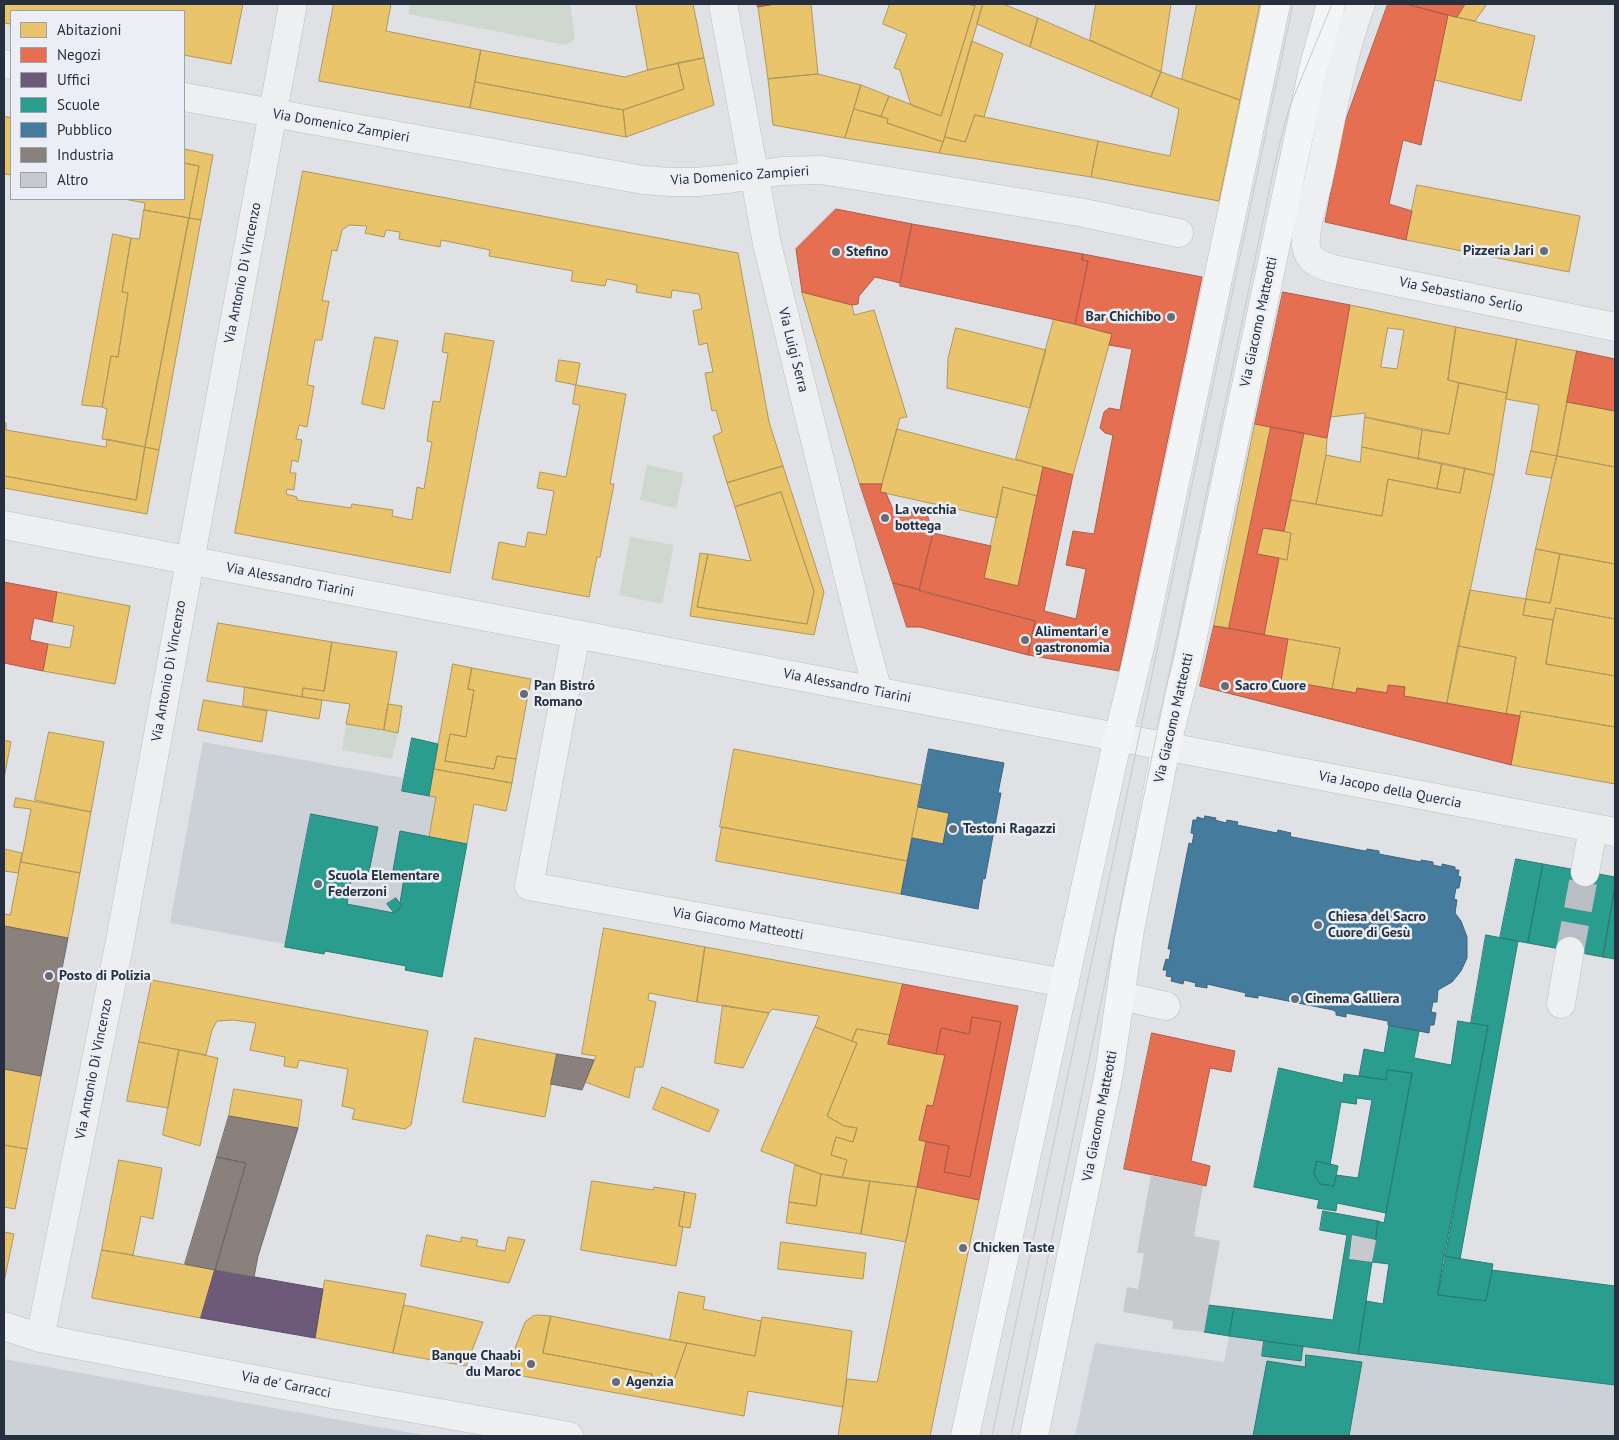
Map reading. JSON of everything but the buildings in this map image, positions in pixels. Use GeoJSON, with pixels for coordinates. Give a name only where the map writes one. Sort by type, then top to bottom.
{"type":"FeatureCollection","features":[{"type":"Feature","properties":{"kind":"main road"},"geometry":{"type":"LineString","coordinates":[[964,1436],[1118,738],[1143,634],[1276,4]]}},
{"type":"Feature","properties":{"kind":"main road","name":"Via Giacomo Matteotti"},"geometry":{"type":"LineString","coordinates":[[1034,1436],[1109,1073],[1130,930],[1166,747],[1188,660],[1313,69],[1332,4]]}},
{"type":"Feature","properties":{"kind":"street","name":"Via Antonio Di Vincenzo"},"geometry":{"type":"LineString","coordinates":[[40,1338],[118,952],[293,4]]}},
{"type":"Feature","properties":{"kind":"street","name":"Via Luigi Serra"},"geometry":{"type":"LineString","coordinates":[[723,4],[767,244],[878,692]]}},
{"type":"Feature","properties":{"kind":"street","name":"Via Sebastiano Serlio"},"geometry":{"type":"LineString","coordinates":[[1361,4],[1343,64],[1310,219],[1306,246],[1311,257],[1318,264],[1333,269],[1615,327]]}},
{"type":"Feature","properties":{"kind":"street","name":"Via Domenico Zampieri"},"geometry":{"type":"LineString","coordinates":[[185,97],[643,180],[697,182],[782,170],[821,170],[1079,212],[1179,234]]}},
{"type":"Feature","properties":{"kind":"street","name":"Via Alessandro Tiarini"},"geometry":{"type":"LineString","coordinates":[[4,525],[1166,747]]}},
{"type":"Feature","properties":{"kind":"street","name":"Via Giacomo Matteotti"},"geometry":{"type":"LineString","coordinates":[[576,634],[529,886],[1065,983]]}},
{"type":"Feature","properties":{"kind":"street","name":"Via Jacopo della Quercia"},"geometry":{"type":"LineString","coordinates":[[1166,747],[1604,830]]}},
{"type":"Feature","properties":{"kind":"street"},"geometry":{"type":"LineString","coordinates":[[1585,872],[1604,830]]}},
{"type":"Feature","properties":{"kind":"street"},"geometry":{"type":"LineString","coordinates":[[1561,1004],[1570,951]]}},
{"type":"Feature","properties":{"kind":"street"},"geometry":{"type":"LineString","coordinates":[[1121,996],[1166,1006]]}},
{"type":"Feature","properties":{"kind":"street","name":"Via de' Carracci"},"geometry":{"type":"LineString","coordinates":[[4,1326],[40,1338],[326,1393],[569,1436]]}},
{"type":"Feature","properties":{"kind":"shaded area"},"geometry":{"type":"Polygon","coordinates":[[[410,4],[570,4],[575,39],[566,45],[408,14],[410,4]]]}},
{"type":"Feature","properties":{"kind":"shaded area"},"geometry":{"type":"Polygon","coordinates":[[[647,465],[684,473],[676,508],[640,500],[647,465]]]}},
{"type":"Feature","properties":{"kind":"shaded area"},"geometry":{"type":"Polygon","coordinates":[[[630,537],[674,545],[662,604],[619,595],[630,537]]]}},
{"type":"Feature","properties":{"kind":"shaded area"},"geometry":{"type":"Polygon","coordinates":[[[346,724],[398,733],[392,759],[342,750],[346,724]]]}},
{"type":"Feature","properties":{"kind":"shaded area","name":"Scuola Elementare Federzoni"},"geometry":{"type":"Polygon","coordinates":[[[203,742],[404,778],[402,791],[474,804],[442,977],[405,970],[405,966],[325,951],[324,954],[285,947],[285,944],[170,923],[203,742]]]}},
{"type":"Feature","properties":{"kind":"shaded area"},"geometry":{"type":"Polygon","coordinates":[[[1229,1336],[1615,1385],[1615,1436],[1075,1436],[1095,1343],[1224,1362],[1229,1336]]]}},
{"type":"Feature","properties":{"kind":"shaded area"},"geometry":{"type":"Polygon","coordinates":[[[4,1359],[428,1436],[4,1436],[4,1359]]]}},
{"type":"Feature","properties":{"kind":"tunnel"},"geometry":{"type":"LineString","coordinates":[[1570,951],[1585,872]]}},
{"type":"Feature","properties":{"kind":"tram line"},"geometry":{"type":"LineString","coordinates":[[992,1436],[1293,4]]}},
{"type":"Feature","properties":{"kind":"tram line"},"geometry":{"type":"LineString","coordinates":[[1011,1436],[1275,163],[1292,101],[1332,4]]}},
{"type":"Feature","properties":{"kind":"place","name":"Pizzeria Jari"},"geometry":{"type":"Point","coordinates":[1544,251]}},
{"type":"Feature","properties":{"kind":"place","name":"Stefino"},"geometry":{"type":"Point","coordinates":[836,252]}},
{"type":"Feature","properties":{"kind":"place","name":"Bar Chichibo"},"geometry":{"type":"Point","coordinates":[1171,317]}},
{"type":"Feature","properties":{"kind":"place","name":"La vecchia bottega"},"geometry":{"type":"Point","coordinates":[885,518]}},
{"type":"Feature","properties":{"kind":"place","name":"Alimentari e gastronomia"},"geometry":{"type":"Point","coordinates":[1025,640]}},
{"type":"Feature","properties":{"kind":"place","name":"Sacro Cuore"},"geometry":{"type":"Point","coordinates":[1225,686]}},
{"type":"Feature","properties":{"kind":"place","name":"Pan Bistró Romano"},"geometry":{"type":"Point","coordinates":[524,694]}},
{"type":"Feature","properties":{"kind":"place","name":"Testoni Ragazzi"},"geometry":{"type":"Point","coordinates":[953,829]}},
{"type":"Feature","properties":{"kind":"place","name":"Scuola Elementare Federzoni"},"geometry":{"type":"Point","coordinates":[318,884]}},
{"type":"Feature","properties":{"kind":"place","name":"Chiesa del Sacro Cuore di Gesù"},"geometry":{"type":"Point","coordinates":[1318,925]}},
{"type":"Feature","properties":{"kind":"place","name":"Posto di Polizia"},"geometry":{"type":"Point","coordinates":[49,976]}},
{"type":"Feature","properties":{"kind":"place","name":"Cinema Galliera"},"geometry":{"type":"Point","coordinates":[1295,999]}},
{"type":"Feature","properties":{"kind":"place","name":"Chicken Taste"},"geometry":{"type":"Point","coordinates":[963,1248]}},
{"type":"Feature","properties":{"kind":"place","name":"Banque Chaabi du Maroc"},"geometry":{"type":"Point","coordinates":[531,1364]}},
{"type":"Feature","properties":{"kind":"place","name":"Agenzia"},"geometry":{"type":"Point","coordinates":[616,1382]}}]}
